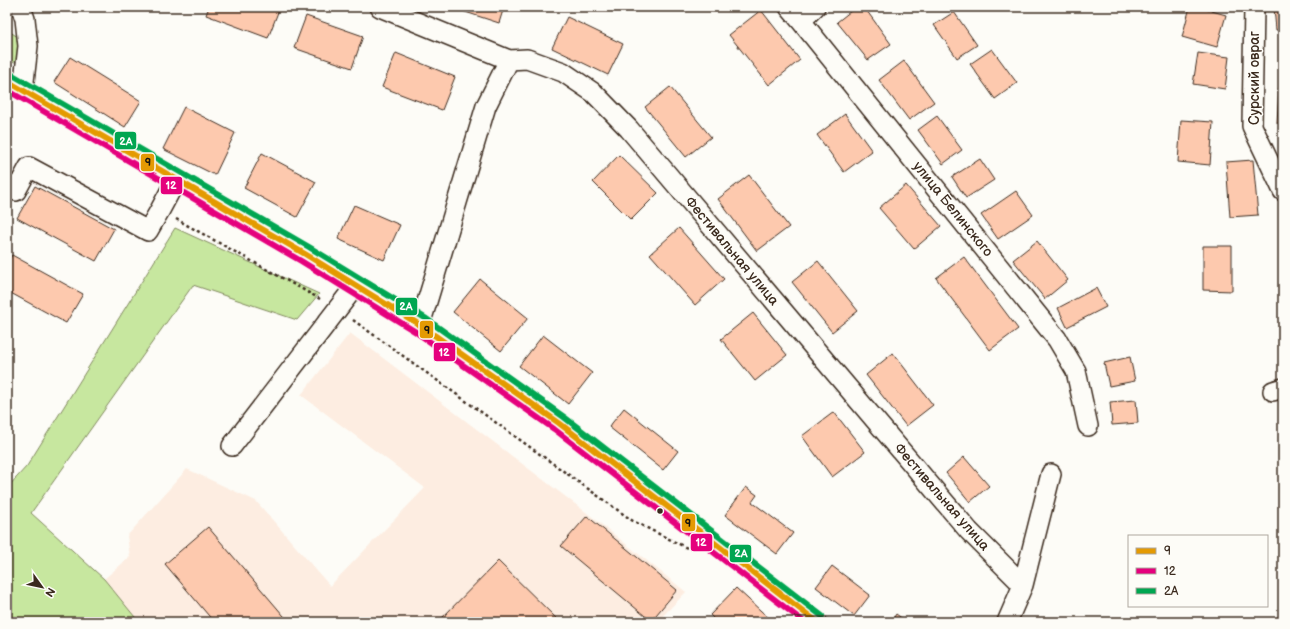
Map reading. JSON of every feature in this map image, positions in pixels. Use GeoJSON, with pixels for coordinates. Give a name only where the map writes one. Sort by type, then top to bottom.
{"type":"FeatureCollection","features":[{"type":"Feature","properties":{"kind":"street"},"geometry":{"type":"LineString","coordinates":[[21,7],[25,19],[28,46],[15,85],[305,254],[420,325],[559,424],[817,622]]}},
{"type":"Feature","properties":{"kind":"street","name":"Фестивальная улица"},"geometry":{"type":"LineString","coordinates":[[380,7],[509,60],[527,59],[563,72],[594,94],[629,129],[969,531],[1023,585]]}},
{"type":"Feature","properties":{"kind":"street"},"geometry":{"type":"LineString","coordinates":[[795,14],[815,7]]}},
{"type":"Feature","properties":{"kind":"street","name":"Сурский овраг"},"geometry":{"type":"LineString","coordinates":[[1254,7],[1252,126],[1283,191]]}},
{"type":"Feature","properties":{"kind":"street","name":"улица Белинского"},"geometry":{"type":"LineString","coordinates":[[795,14],[1057,339],[1076,371],[1088,426]]}},
{"type":"Feature","properties":{"kind":"street"},"geometry":{"type":"LineString","coordinates":[[420,325],[486,106],[509,60]]}},
{"type":"Feature","properties":{"kind":"street"},"geometry":{"type":"LineString","coordinates":[[7,184],[16,191],[29,167],[148,231],[176,180]]}},
{"type":"Feature","properties":{"kind":"street"},"geometry":{"type":"LineString","coordinates":[[232,446],[356,285]]}},
{"type":"Feature","properties":{"kind":"street"},"geometry":{"type":"LineString","coordinates":[[1007,622],[1023,585],[1051,474]]}},
{"type":"Feature","properties":{"kind":"path"},"geometry":{"type":"LineString","coordinates":[[160,210],[338,309],[633,521],[689,549]]}},
{"type":"Feature","properties":{"kind":"shaded area"},"geometry":{"type":"Polygon","coordinates":[[[350,333],[591,516],[686,592],[657,622],[139,622],[104,579],[130,557],[127,536],[187,469],[256,501],[330,586],[425,488],[301,395],[350,333]]]}},
{"type":"Feature","properties":{"kind":"green space"},"geometry":{"type":"Polygon","coordinates":[[[7,30],[18,37],[18,61],[7,64],[7,30]]]}},
{"type":"Feature","properties":{"kind":"green space"},"geometry":{"type":"Polygon","coordinates":[[[175,228],[319,294],[297,320],[193,285],[31,513],[104,579],[139,622],[7,622],[7,488],[27,466],[175,228]]]}},
{"type":"Feature","properties":{"kind":"building"},"geometry":{"type":"Polygon","coordinates":[[[209,7],[280,7],[268,38],[206,15],[209,7]]]}},
{"type":"Feature","properties":{"kind":"building"},"geometry":{"type":"Polygon","coordinates":[[[450,7],[504,7],[499,23],[450,7]]]}},
{"type":"Feature","properties":{"kind":"building"},"geometry":{"type":"Polygon","coordinates":[[[856,7],[864,7],[891,44],[868,60],[837,22],[856,7]]]}},
{"type":"Feature","properties":{"kind":"building"},"geometry":{"type":"Polygon","coordinates":[[[1190,7],[1198,7],[1226,15],[1217,47],[1182,37],[1190,7]]]}},
{"type":"Feature","properties":{"kind":"building"},"geometry":{"type":"Polygon","coordinates":[[[1274,7],[1283,7],[1283,30],[1276,30],[1274,7]]]}},
{"type":"Feature","properties":{"kind":"building"},"geometry":{"type":"Polygon","coordinates":[[[761,10],[800,60],[769,85],[729,35],[761,10]]]}},
{"type":"Feature","properties":{"kind":"building"},"geometry":{"type":"Polygon","coordinates":[[[954,12],[977,45],[957,58],[934,25],[954,12]]]}},
{"type":"Feature","properties":{"kind":"building"},"geometry":{"type":"Polygon","coordinates":[[[306,16],[363,36],[352,68],[294,48],[306,16]]]}},
{"type":"Feature","properties":{"kind":"building"},"geometry":{"type":"Polygon","coordinates":[[[567,17],[623,44],[608,75],[552,48],[567,17]]]}},
{"type":"Feature","properties":{"kind":"building"},"geometry":{"type":"Polygon","coordinates":[[[992,49],[1017,83],[995,99],[970,64],[992,49]]]}},
{"type":"Feature","properties":{"kind":"building"},"geometry":{"type":"Polygon","coordinates":[[[396,53],[455,77],[442,110],[382,87],[396,53]]]}},
{"type":"Feature","properties":{"kind":"building"},"geometry":{"type":"Polygon","coordinates":[[[1198,53],[1229,57],[1225,89],[1193,84],[1198,53]]]}},
{"type":"Feature","properties":{"kind":"building"},"geometry":{"type":"Polygon","coordinates":[[[70,57],[141,101],[125,127],[54,82],[70,57]]]}},
{"type":"Feature","properties":{"kind":"building"},"geometry":{"type":"Polygon","coordinates":[[[904,61],[934,102],[909,120],[879,80],[904,61]]]}},
{"type":"Feature","properties":{"kind":"building"},"geometry":{"type":"Polygon","coordinates":[[[670,87],[711,137],[686,157],[645,107],[670,87]]]}},
{"type":"Feature","properties":{"kind":"building"},"geometry":{"type":"Polygon","coordinates":[[[1279,88],[1283,88],[1283,124],[1277,123],[1279,88]]]}},
{"type":"Feature","properties":{"kind":"building"},"geometry":{"type":"Polygon","coordinates":[[[184,107],[235,133],[215,175],[163,149],[184,107]]]}},
{"type":"Feature","properties":{"kind":"building"},"geometry":{"type":"Polygon","coordinates":[[[845,114],[872,151],[844,172],[817,135],[845,114]]]}},
{"type":"Feature","properties":{"kind":"building"},"geometry":{"type":"Polygon","coordinates":[[[937,116],[962,150],[943,164],[918,130],[937,116]]]}},
{"type":"Feature","properties":{"kind":"building"},"geometry":{"type":"Polygon","coordinates":[[[1181,120],[1213,122],[1210,165],[1178,162],[1181,120]]]}},
{"type":"Feature","properties":{"kind":"building"},"geometry":{"type":"Polygon","coordinates":[[[262,153],[316,182],[297,217],[244,188],[262,153]]]}},
{"type":"Feature","properties":{"kind":"building"},"geometry":{"type":"Polygon","coordinates":[[[619,155],[658,193],[631,220],[593,182],[619,155]]]}},
{"type":"Feature","properties":{"kind":"building"},"geometry":{"type":"Polygon","coordinates":[[[980,159],[994,180],[966,198],[952,177],[980,159]]]}},
{"type":"Feature","properties":{"kind":"building"},"geometry":{"type":"Polygon","coordinates":[[[1253,160],[1258,215],[1230,217],[1226,162],[1253,160]]]}},
{"type":"Feature","properties":{"kind":"building"},"geometry":{"type":"Polygon","coordinates":[[[749,175],[789,227],[757,251],[718,199],[749,175]]]}},
{"type":"Feature","properties":{"kind":"building"},"geometry":{"type":"Polygon","coordinates":[[[906,185],[941,226],[914,249],[879,208],[906,185]]]}},
{"type":"Feature","properties":{"kind":"building"},"geometry":{"type":"Polygon","coordinates":[[[35,186],[114,229],[96,261],[17,218],[35,186]]]}},
{"type":"Feature","properties":{"kind":"building"},"geometry":{"type":"Polygon","coordinates":[[[1016,191],[1033,215],[998,239],[981,215],[1016,191]]]}},
{"type":"Feature","properties":{"kind":"building"},"geometry":{"type":"Polygon","coordinates":[[[354,205],[400,225],[384,260],[338,239],[354,205]]]}},
{"type":"Feature","properties":{"kind":"building"},"geometry":{"type":"Polygon","coordinates":[[[679,228],[724,279],[695,305],[650,254],[679,228]]]}},
{"type":"Feature","properties":{"kind":"building"},"geometry":{"type":"Polygon","coordinates":[[[1037,241],[1068,280],[1045,299],[1013,260],[1037,241]]]}},
{"type":"Feature","properties":{"kind":"building"},"geometry":{"type":"Polygon","coordinates":[[[1203,246],[1232,246],[1232,291],[1203,290],[1203,246]]]}},
{"type":"Feature","properties":{"kind":"building"},"geometry":{"type":"Polygon","coordinates":[[[12,255],[83,294],[66,323],[7,291],[7,263],[12,255]]]}},
{"type":"Feature","properties":{"kind":"building"},"geometry":{"type":"Polygon","coordinates":[[[964,257],[1018,329],[990,350],[936,278],[964,257]]]}},
{"type":"Feature","properties":{"kind":"building"},"geometry":{"type":"Polygon","coordinates":[[[818,261],[858,311],[832,332],[792,282],[818,261]]]}},
{"type":"Feature","properties":{"kind":"building"},"geometry":{"type":"Polygon","coordinates":[[[480,279],[528,318],[501,351],[453,312],[480,279]]]}},
{"type":"Feature","properties":{"kind":"building"},"geometry":{"type":"Polygon","coordinates":[[[1096,288],[1106,307],[1067,327],[1058,308],[1096,288]]]}},
{"type":"Feature","properties":{"kind":"building"},"geometry":{"type":"Polygon","coordinates":[[[753,313],[787,355],[755,381],[721,339],[753,313]]]}},
{"type":"Feature","properties":{"kind":"building"},"geometry":{"type":"Polygon","coordinates":[[[543,335],[592,373],[568,404],[519,366],[543,335]]]}},
{"type":"Feature","properties":{"kind":"building"},"geometry":{"type":"Polygon","coordinates":[[[893,353],[933,405],[906,426],[866,375],[893,353]]]}},
{"type":"Feature","properties":{"kind":"building"},"geometry":{"type":"Polygon","coordinates":[[[1130,357],[1135,381],[1109,386],[1104,363],[1130,357]]]}},
{"type":"Feature","properties":{"kind":"building"},"geometry":{"type":"Polygon","coordinates":[[[1136,400],[1138,423],[1112,425],[1110,402],[1136,400]]]}},
{"type":"Feature","properties":{"kind":"building"},"geometry":{"type":"Polygon","coordinates":[[[624,408],[678,451],[663,470],[609,427],[624,408]]]}},
{"type":"Feature","properties":{"kind":"building"},"geometry":{"type":"Polygon","coordinates":[[[834,412],[865,452],[832,477],[802,436],[834,412]]]}},
{"type":"Feature","properties":{"kind":"building"},"geometry":{"type":"Polygon","coordinates":[[[964,457],[989,486],[970,502],[946,473],[964,457]]]}},
{"type":"Feature","properties":{"kind":"building"},"geometry":{"type":"Polygon","coordinates":[[[746,487],[757,495],[752,502],[793,533],[777,554],[725,515],[746,487]]]}},
{"type":"Feature","properties":{"kind":"building"},"geometry":{"type":"Polygon","coordinates":[[[587,516],[677,590],[651,621],[561,546],[587,516]]]}},
{"type":"Feature","properties":{"kind":"building"},"geometry":{"type":"Polygon","coordinates":[[[208,527],[289,622],[214,622],[165,564],[208,527]]]}},
{"type":"Feature","properties":{"kind":"building"},"geometry":{"type":"Polygon","coordinates":[[[498,561],[560,622],[438,622],[498,561]]]}},
{"type":"Feature","properties":{"kind":"building"},"geometry":{"type":"Polygon","coordinates":[[[832,566],[870,595],[854,616],[816,587],[832,566]]]}},
{"type":"Feature","properties":{"kind":"building"},"geometry":{"type":"Polygon","coordinates":[[[736,588],[773,622],[717,622],[710,615],[736,588]]]}},
{"type":"Feature","properties":{"kind":"building"},"geometry":{"type":"Polygon","coordinates":[[[896,614],[907,622],[891,622],[896,614]]]}},
{"type":"Feature","properties":{"kind":"transit line","name":"2А"},"geometry":{"type":"LineString","coordinates":[[11,74],[309,247],[425,318],[564,417],[822,616]]}},
{"type":"Feature","properties":{"kind":"transit line","name":"9"},"geometry":{"type":"LineString","coordinates":[[7,81],[305,254],[420,325],[559,423],[817,622]]}},
{"type":"Feature","properties":{"kind":"transit line","name":"12"},"geometry":{"type":"LineString","coordinates":[[7,90],[301,261],[416,332],[554,429],[804,622]]}}]}
